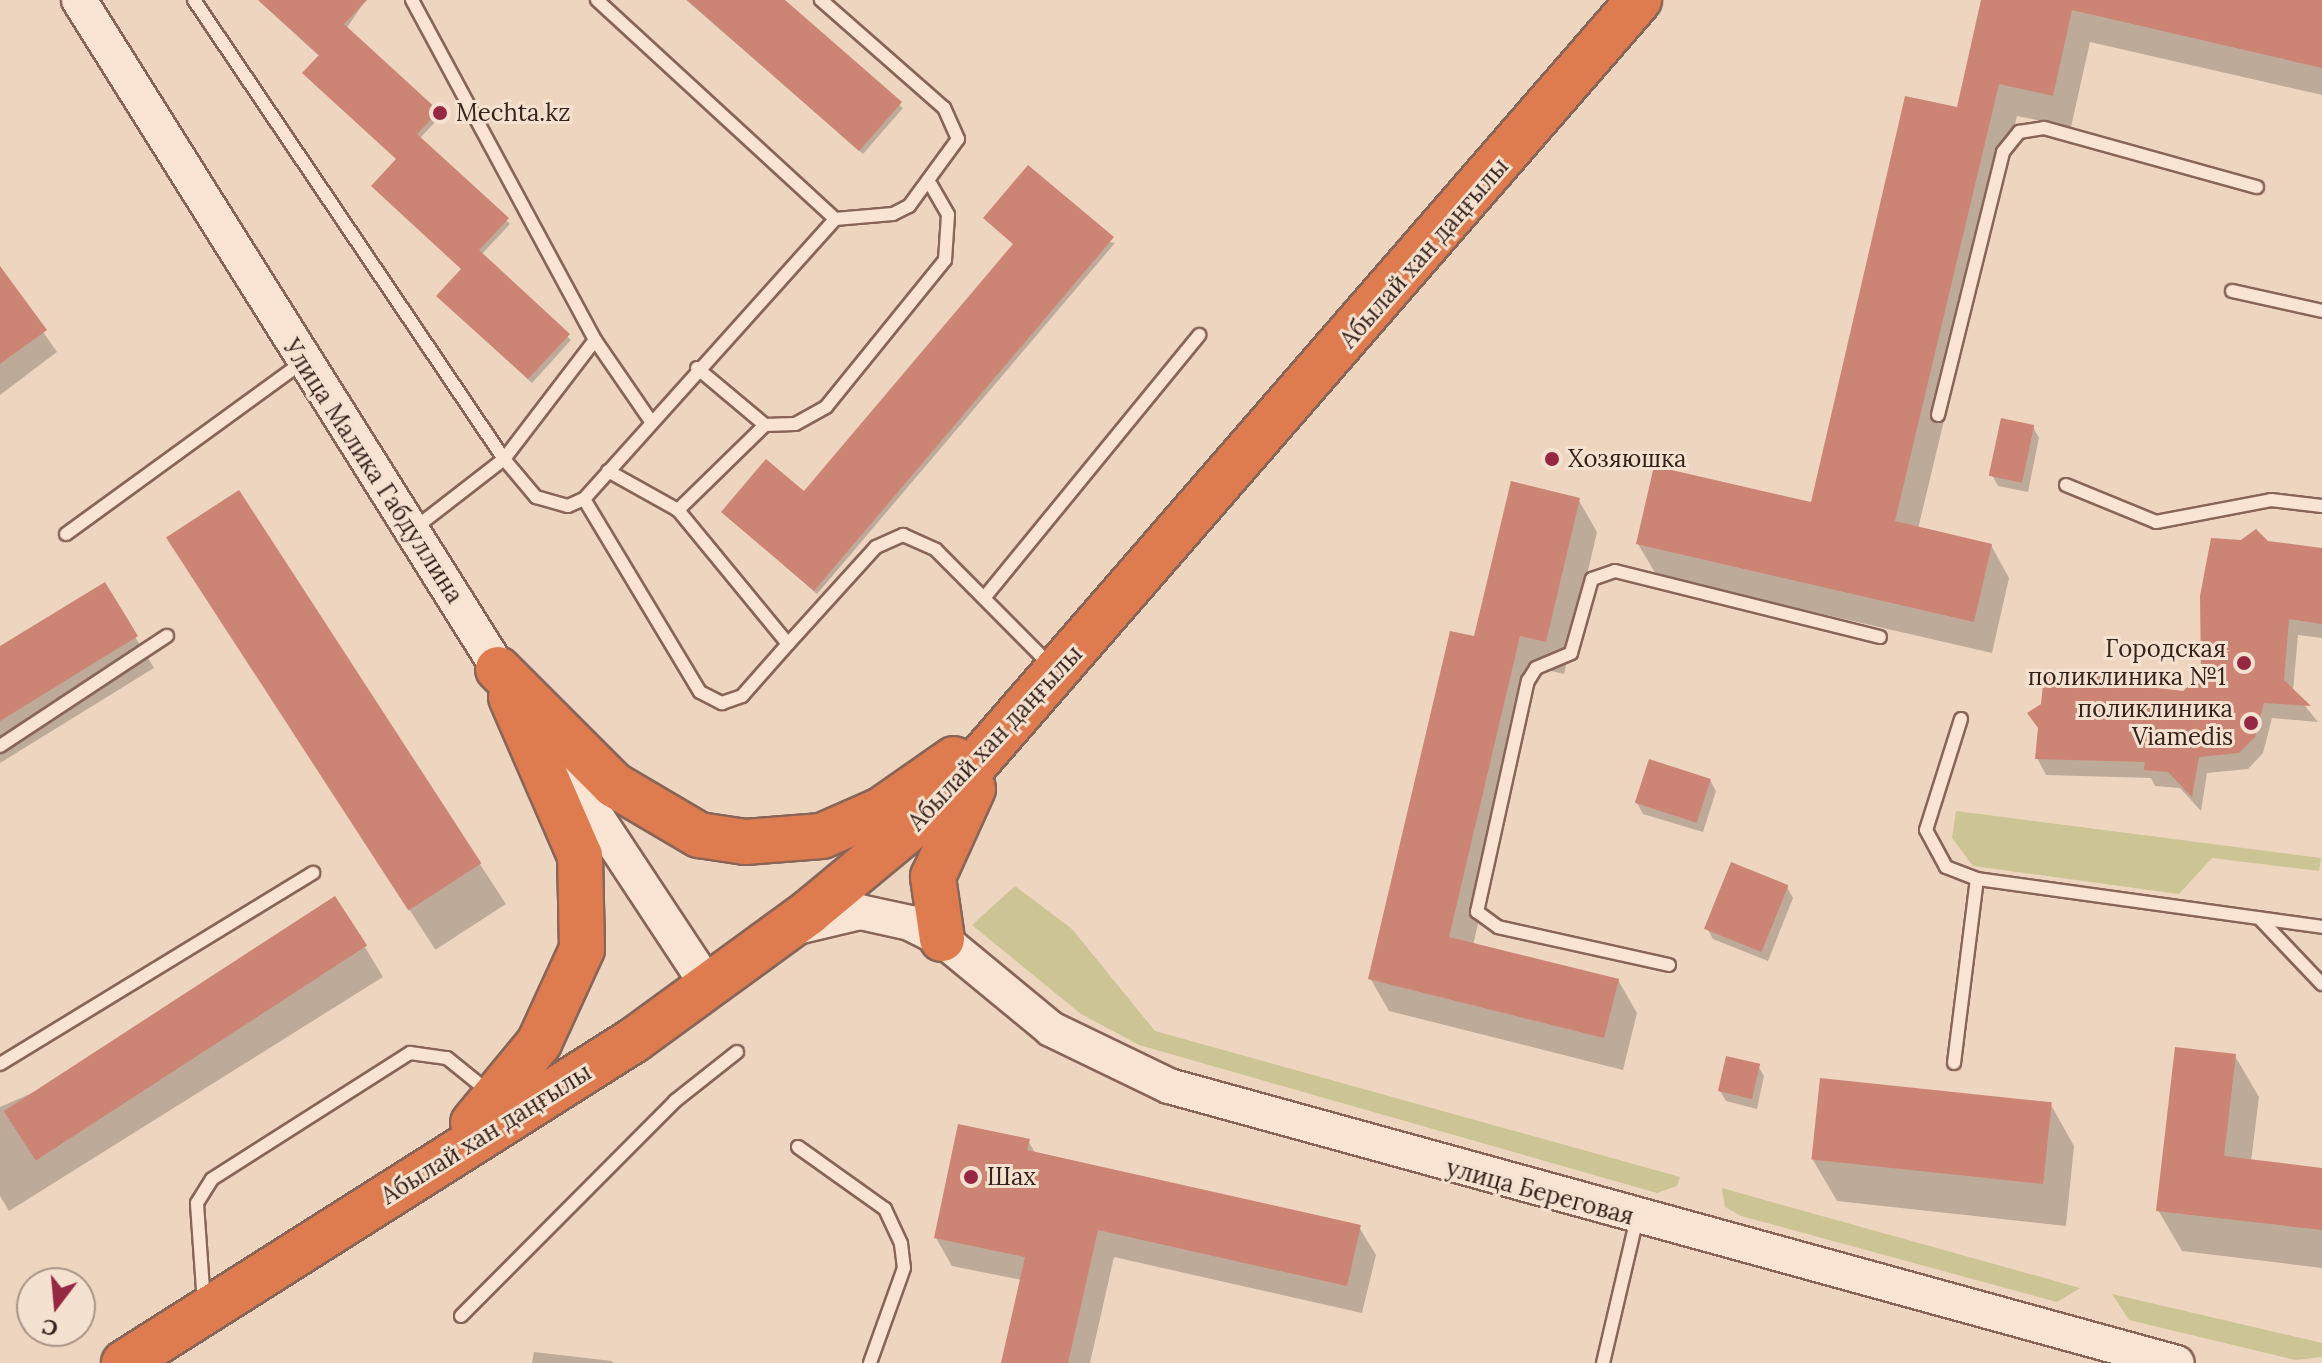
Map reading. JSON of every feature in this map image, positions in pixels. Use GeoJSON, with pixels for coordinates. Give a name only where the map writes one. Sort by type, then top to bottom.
{"type":"FeatureCollection","features":[{"type":"Feature","properties":{"kind":"highway","name":"Абылай хан даңғылы"},"geometry":{"type":"LineString","coordinates":[[124,1363],[404,1186],[507,1107],[708,986],[777,935],[944,800],[1058,673],[1639,0]]}},
{"type":"Feature","properties":{"kind":"highway"},"geometry":{"type":"LineString","coordinates":[[498,669],[638,804],[683,831],[745,842],[788,842],[853,827],[1027,707]]}},
{"type":"Feature","properties":{"kind":"highway"},"geometry":{"type":"LineString","coordinates":[[498,669],[570,825],[583,918],[582,949],[558,1012],[507,1107]]}},
{"type":"Feature","properties":{"kind":"highway"},"geometry":{"type":"LineString","coordinates":[[942,939],[930,898],[938,858],[1027,707]]}},
{"type":"Feature","properties":{"kind":"street","name":"Улица Малика Габдуллина"},"geometry":{"type":"LineString","coordinates":[[79,0],[301,363],[414,528],[498,669],[708,986]]}},
{"type":"Feature","properties":{"kind":"street"},"geometry":{"type":"LineString","coordinates":[[777,935],[860,912],[942,939]]}},
{"type":"Feature","properties":{"kind":"street","name":"улица Береговая"},"geometry":{"type":"LineString","coordinates":[[942,939],[1051,1029],[1169,1086],[1637,1218],[2177,1363]]}},
{"type":"Feature","properties":{"kind":"lane"},"geometry":{"type":"LineString","coordinates":[[194,0],[504,459],[551,504],[584,499],[650,420],[835,219],[893,214],[931,185],[958,139],[957,126],[821,0]]}},
{"type":"Feature","properties":{"kind":"lane"},"geometry":{"type":"LineString","coordinates":[[412,0],[595,340],[650,420]]}},
{"type":"Feature","properties":{"kind":"lane"},"geometry":{"type":"LineString","coordinates":[[597,0],[835,219]]}},
{"type":"Feature","properties":{"kind":"lane"},"geometry":{"type":"LineString","coordinates":[[1938,415],[2003,152],[2019,132],[2044,128],[2257,187]]}},
{"type":"Feature","properties":{"kind":"lane"},"geometry":{"type":"LineString","coordinates":[[697,368],[765,425],[795,424],[826,407],[945,260],[948,215],[931,185]]}},
{"type":"Feature","properties":{"kind":"lane"},"geometry":{"type":"LineString","coordinates":[[2232,291],[2322,311]]}},
{"type":"Feature","properties":{"kind":"lane"},"geometry":{"type":"LineString","coordinates":[[984,598],[1199,335]]}},
{"type":"Feature","properties":{"kind":"lane"},"geometry":{"type":"LineString","coordinates":[[414,528],[504,459],[595,340]]}},
{"type":"Feature","properties":{"kind":"lane"},"geometry":{"type":"LineString","coordinates":[[66,534],[301,363]]}},
{"type":"Feature","properties":{"kind":"lane"},"geometry":{"type":"LineString","coordinates":[[678,510],[765,425]]}},
{"type":"Feature","properties":{"kind":"lane"},"geometry":{"type":"LineString","coordinates":[[608,471],[678,510],[788,644]]}},
{"type":"Feature","properties":{"kind":"lane"},"geometry":{"type":"LineString","coordinates":[[2066,485],[2156,522],[2271,500],[2322,506]]}},
{"type":"Feature","properties":{"kind":"lane"},"geometry":{"type":"LineString","coordinates":[[584,499],[700,692],[722,703],[742,696],[888,539],[922,539],[1058,673]]}},
{"type":"Feature","properties":{"kind":"lane"},"geometry":{"type":"LineString","coordinates":[[1669,965],[1498,927],[1477,912],[1528,681],[1536,668],[1571,653],[1592,579],[1615,571],[1880,637]]}},
{"type":"Feature","properties":{"kind":"lane"},"geometry":{"type":"LineString","coordinates":[[0,746],[167,636]]}},
{"type":"Feature","properties":{"kind":"lane"},"geometry":{"type":"LineString","coordinates":[[1961,719],[1926,830],[1946,867],[1977,879],[2322,927]]}},
{"type":"Feature","properties":{"kind":"lane"},"geometry":{"type":"LineString","coordinates":[[0,1064],[313,873]]}},
{"type":"Feature","properties":{"kind":"lane"},"geometry":{"type":"LineString","coordinates":[[1954,1063],[1977,879]]}},
{"type":"Feature","properties":{"kind":"lane"},"geometry":{"type":"LineString","coordinates":[[2260,919],[2322,984]]}},
{"type":"Feature","properties":{"kind":"lane"},"geometry":{"type":"LineString","coordinates":[[461,1316],[675,1101],[737,1052]]}},
{"type":"Feature","properties":{"kind":"lane"},"geometry":{"type":"LineString","coordinates":[[205,1312],[197,1203],[212,1179],[410,1053],[447,1058],[507,1107]]}},
{"type":"Feature","properties":{"kind":"lane"},"geometry":{"type":"LineString","coordinates":[[798,1147],[885,1209],[901,1244],[904,1268],[870,1363]]}},
{"type":"Feature","properties":{"kind":"lane"},"geometry":{"type":"LineString","coordinates":[[1603,1363],[1637,1218]]}},
{"type":"Feature","properties":{"kind":"shaded area"},"geometry":{"type":"Polygon","coordinates":[[[1956,811],[2321,858],[2319,871],[2212,858],[2179,894],[1973,866],[1952,838],[1956,811]]]}},
{"type":"Feature","properties":{"kind":"shaded area"},"geometry":{"type":"Polygon","coordinates":[[[1015,886],[1072,929],[1155,1031],[1680,1177],[1677,1186],[1657,1193],[1139,1045],[1081,1014],[972,925],[1015,886]]]}},
{"type":"Feature","properties":{"kind":"shaded area"},"geometry":{"type":"Polygon","coordinates":[[[1722,1188],[2080,1288],[2057,1302],[1741,1216],[1725,1207],[1722,1188]]]}},
{"type":"Feature","properties":{"kind":"shaded area"},"geometry":{"type":"Polygon","coordinates":[[[2112,1294],[2322,1343],[2322,1357],[2295,1360],[2129,1320],[2112,1294]]]}},
{"type":"Feature","properties":{"kind":"building"},"geometry":{"type":"Polygon","coordinates":[[[258,0],[367,0],[344,24],[439,111],[417,134],[509,218],[479,250],[570,334],[528,379],[436,296],[461,269],[371,186],[396,159],[302,73],[319,55],[258,0]]]}},
{"type":"Feature","properties":{"kind":"building"},"geometry":{"type":"Polygon","coordinates":[[[687,0],[785,0],[902,102],[859,151],[687,0]]]}},
{"type":"Feature","properties":{"kind":"building"},"geometry":{"type":"Polygon","coordinates":[[[1981,0],[2322,0],[2322,68],[2072,10],[2053,96],[1999,84],[1895,521],[1992,544],[1974,622],[1636,544],[1654,466],[1811,502],[1905,96],[1957,107],[1981,0]]]}},
{"type":"Feature","properties":{"kind":"building"},"geometry":{"type":"Polygon","coordinates":[[[1028,165],[1114,237],[814,591],[721,512],[766,459],[804,491],[1013,244],[983,218],[1028,165]]]}},
{"type":"Feature","properties":{"kind":"building"},"geometry":{"type":"Polygon","coordinates":[[[0,266],[47,330],[0,364],[0,266]]]}},
{"type":"Feature","properties":{"kind":"building"},"geometry":{"type":"Polygon","coordinates":[[[2001,418],[2034,425],[2022,483],[1989,476],[2001,418]]]}},
{"type":"Feature","properties":{"kind":"building"},"geometry":{"type":"Polygon","coordinates":[[[1511,481],[1580,498],[1546,642],[1520,636],[1449,937],[1619,979],[1604,1038],[1368,979],[1450,631],[1474,636],[1511,481]]]}},
{"type":"Feature","properties":{"kind":"building"},"geometry":{"type":"Polygon","coordinates":[[[239,490],[481,863],[408,911],[166,537],[239,490]]]}},
{"type":"Feature","properties":{"kind":"building","name":"Городская поликлиника №1"},"geometry":{"type":"Polygon","coordinates":[[[2256,529],[2268,541],[2322,548],[2322,624],[2289,619],[2284,680],[2311,706],[2264,703],[2255,737],[2239,753],[2199,757],[2192,797],[2168,772],[2144,770],[2145,762],[2035,759],[2038,728],[2027,713],[2041,704],[2044,674],[2090,680],[2104,671],[2124,684],[2183,691],[2201,675],[2200,596],[2211,538],[2241,540],[2256,529]]]}},
{"type":"Feature","properties":{"kind":"building"},"geometry":{"type":"Polygon","coordinates":[[[105,582],[138,636],[0,721],[0,646],[105,582]]]}},
{"type":"Feature","properties":{"kind":"building"},"geometry":{"type":"Polygon","coordinates":[[[1649,759],[1711,779],[1697,823],[1635,803],[1649,759]]]}},
{"type":"Feature","properties":{"kind":"building"},"geometry":{"type":"Polygon","coordinates":[[[1731,862],[1788,885],[1762,952],[1704,929],[1731,862]]]}},
{"type":"Feature","properties":{"kind":"building"},"geometry":{"type":"Polygon","coordinates":[[[335,896],[367,945],[36,1161],[4,1111],[335,896]]]}},
{"type":"Feature","properties":{"kind":"building"},"geometry":{"type":"Polygon","coordinates":[[[2175,1047],[2236,1054],[2224,1156],[2322,1168],[2322,1230],[2156,1211],[2175,1047]]]}},
{"type":"Feature","properties":{"kind":"building"},"geometry":{"type":"Polygon","coordinates":[[[1726,1056],[1760,1064],[1752,1099],[1718,1091],[1726,1056]]]}},
{"type":"Feature","properties":{"kind":"building"},"geometry":{"type":"Polygon","coordinates":[[[1820,1078],[2052,1102],[2043,1184],[1811,1160],[1820,1078]]]}},
{"type":"Feature","properties":{"kind":"building"},"geometry":{"type":"Polygon","coordinates":[[[958,1124],[1030,1139],[1027,1150],[1361,1225],[1347,1286],[1098,1230],[1068,1363],[1001,1363],[1025,1257],[934,1238],[958,1124]]]}},
{"type":"Feature","properties":{"kind":"place","name":"Mechta.kz"},"geometry":{"type":"Point","coordinates":[440,113]}},
{"type":"Feature","properties":{"kind":"place","name":"Хозяюшка"},"geometry":{"type":"Point","coordinates":[1552,459]}},
{"type":"Feature","properties":{"kind":"place","name":"Городская поликлиника №1"},"geometry":{"type":"Point","coordinates":[2244,663]}},
{"type":"Feature","properties":{"kind":"place","name":"поликлиника Viamedis"},"geometry":{"type":"Point","coordinates":[2251,723]}},
{"type":"Feature","properties":{"kind":"place","name":"Шах"},"geometry":{"type":"Point","coordinates":[971,1177]}}]}
